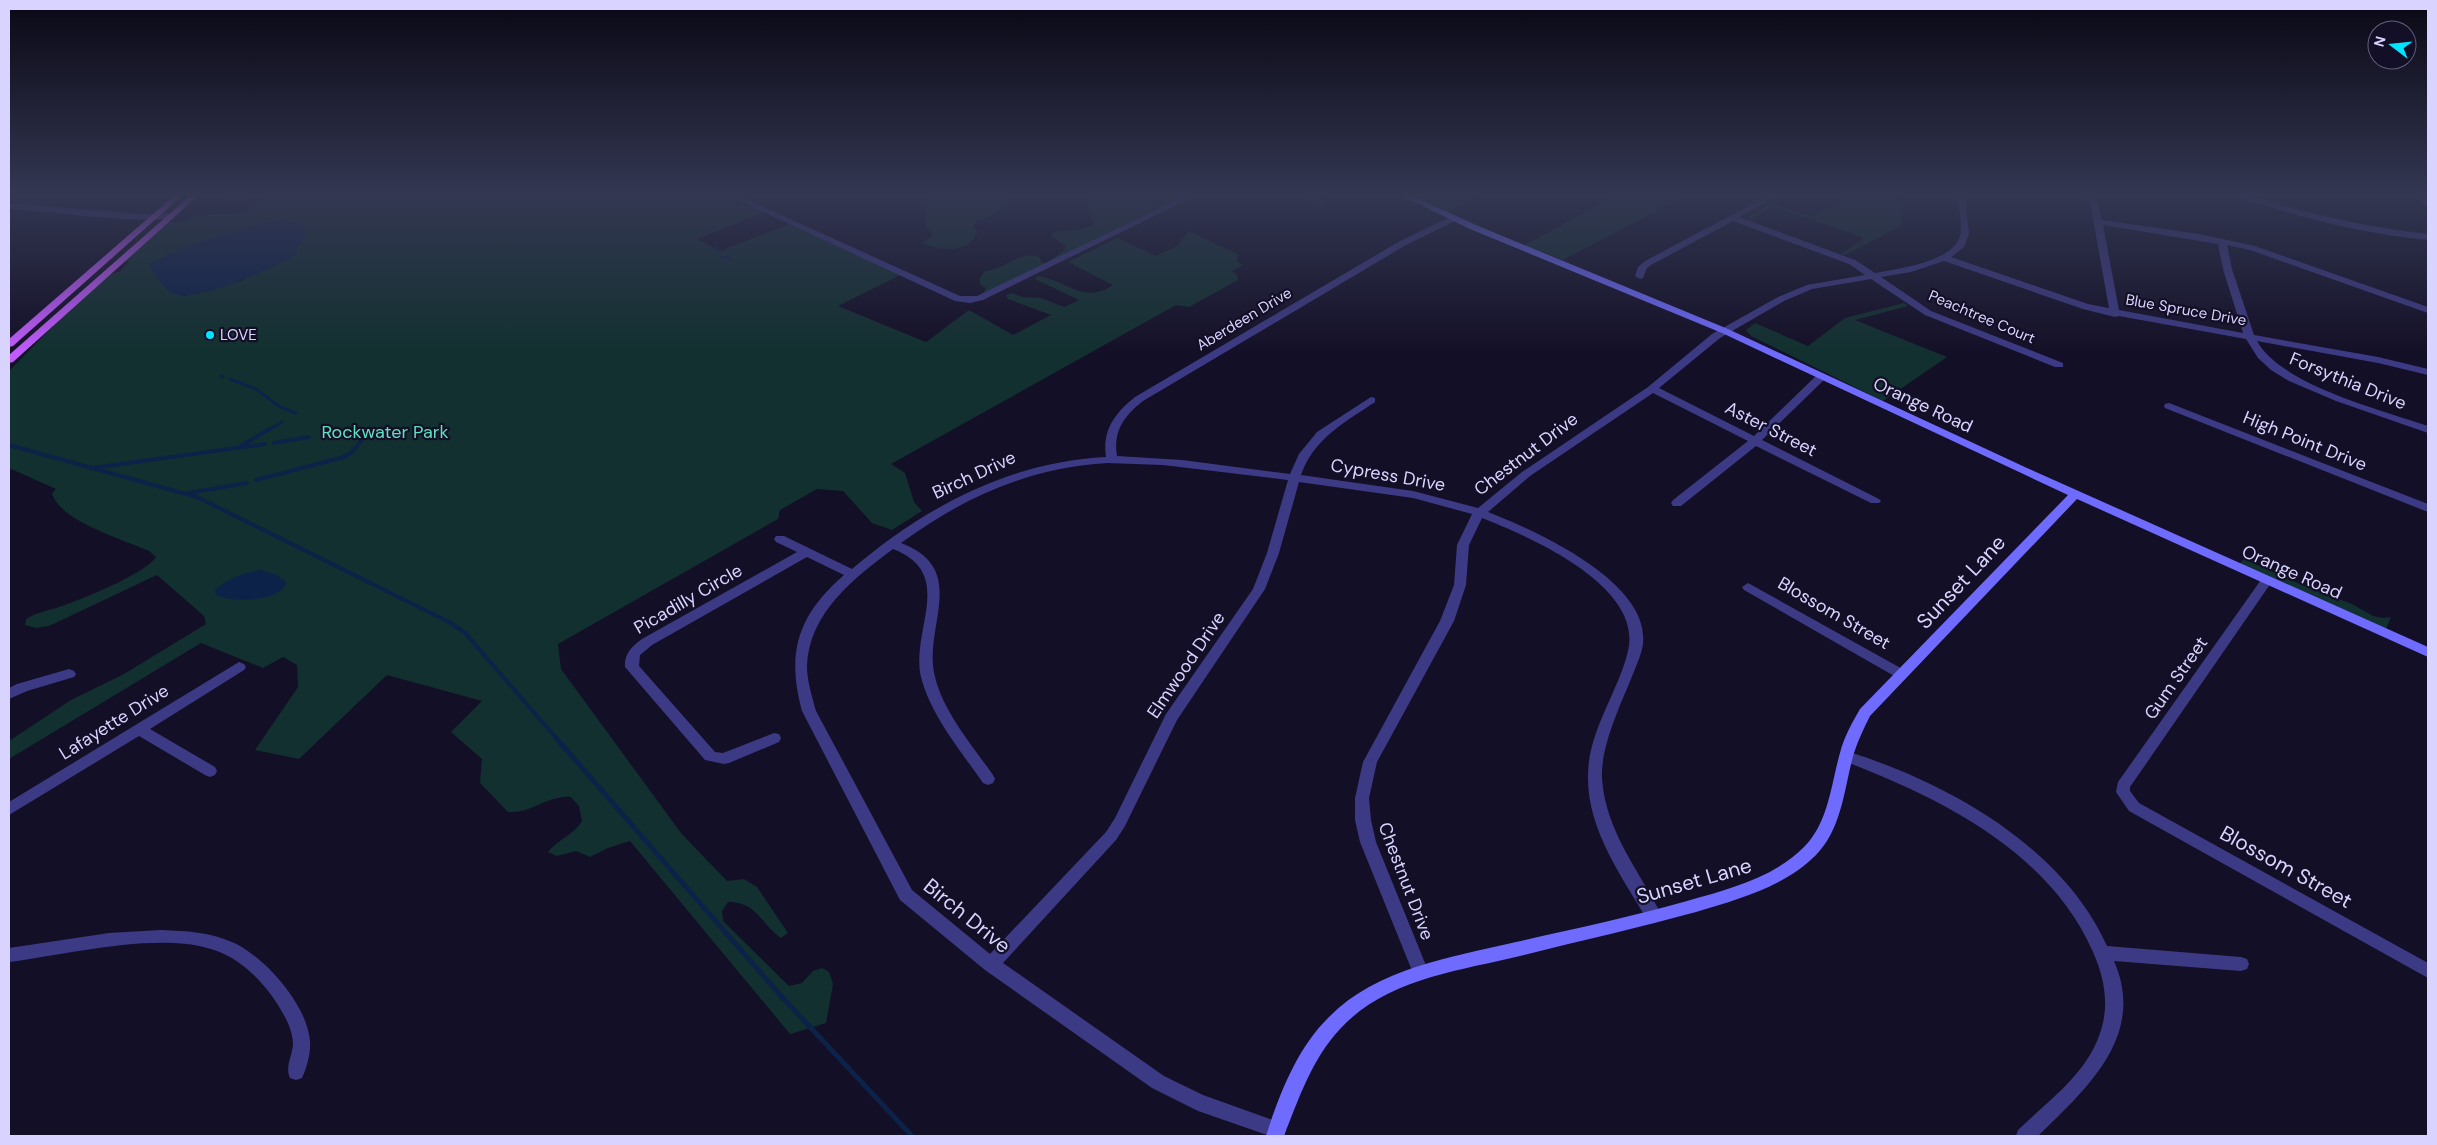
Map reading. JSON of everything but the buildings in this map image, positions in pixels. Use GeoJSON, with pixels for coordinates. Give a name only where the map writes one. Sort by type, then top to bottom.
{"type":"FeatureCollection","features":[{"type":"Feature","properties":{"kind":"main road"},"geometry":{"type":"LineString","coordinates":[[9,344],[119,247]]}},
{"type":"Feature","properties":{"kind":"main road"},"geometry":{"type":"LineString","coordinates":[[9,360],[135,247]]}},
{"type":"Feature","properties":{"kind":"main road","name":"Orange Road"},"geometry":{"type":"LineString","coordinates":[[1525,247],[1725,331],[2075,494],[2428,652]]}},
{"type":"Feature","properties":{"kind":"main road","name":"Sunset Lane"},"geometry":{"type":"LineString","coordinates":[[1276,1133],[1301,1071],[1316,1045],[1335,1022],[1356,1004],[1379,989],[1421,973],[1654,916],[1751,889],[1770,881],[1795,865],[1813,848],[1824,833],[1834,811],[1846,756],[1857,726],[1865,713],[2075,494]]}},
{"type":"Feature","properties":{"kind":"street"},"geometry":{"type":"LineString","coordinates":[[847,247],[958,298],[970,300],[980,298],[1085,247]]}},
{"type":"Feature","properties":{"kind":"street","name":"Aberdeen Drive"},"geometry":{"type":"LineString","coordinates":[[1112,459],[1109,442],[1113,426],[1123,411],[1139,398],[1394,247]]}},
{"type":"Feature","properties":{"kind":"street"},"geometry":{"type":"LineString","coordinates":[[1640,276],[1648,263],[1676,247]]}},
{"type":"Feature","properties":{"kind":"street","name":"Peachtree Court"},"geometry":{"type":"LineString","coordinates":[[1814,247],[1848,260],[1928,313],[2059,366]]}},
{"type":"Feature","properties":{"kind":"street","name":"Chestnut Drive"},"geometry":{"type":"LineString","coordinates":[[1421,973],[1368,842],[1363,820],[1363,792],[1370,762],[1377,747],[1447,621],[1460,585],[1463,545],[1469,530],[1480,513],[1526,474],[1652,389],[1725,331],[1800,290],[1820,284],[1918,268],[1944,258],[1956,247]]}},
{"type":"Feature","properties":{"kind":"street"},"geometry":{"type":"LineString","coordinates":[[2103,247],[2115,314]]}},
{"type":"Feature","properties":{"kind":"street","name":"Forsythia Drive"},"geometry":{"type":"LineString","coordinates":[[2222,247],[2223,255],[2251,337],[2261,355],[2286,376],[2428,430]]}},
{"type":"Feature","properties":{"kind":"street"},"geometry":{"type":"LineString","coordinates":[[2246,247],[2274,254],[2428,310]]}},
{"type":"Feature","properties":{"kind":"street","name":"Blue Spruce Drive"},"geometry":{"type":"LineString","coordinates":[[1944,258],[2062,301],[2115,314],[2378,360],[2428,372]]}},
{"type":"Feature","properties":{"kind":"street"},"geometry":{"type":"LineString","coordinates":[[1677,503],[1756,441],[1821,377]]}},
{"type":"Feature","properties":{"kind":"street","name":"Aster Street"},"geometry":{"type":"LineString","coordinates":[[1652,389],[1875,501]]}},
{"type":"Feature","properties":{"kind":"street","name":"Elmwood Drive"},"geometry":{"type":"LineString","coordinates":[[991,965],[1111,836],[1126,814],[1170,720],[1190,686],[1259,589],[1268,568],[1296,477],[1304,458],[1316,440],[1371,400]]}},
{"type":"Feature","properties":{"kind":"street","name":"High Point Drive"},"geometry":{"type":"LineString","coordinates":[[2169,406],[2428,508]]}},
{"type":"Feature","properties":{"kind":"street","name":"Cypress Drive"},"geometry":{"type":"LineString","coordinates":[[1112,459],[1158,460],[1296,477],[1438,500],[1507,523],[1557,550],[1611,587],[1628,608],[1636,634],[1634,650],[1597,754],[1595,774],[1597,797],[1612,844],[1654,916]]}},
{"type":"Feature","properties":{"kind":"street","name":"Birch Drive"},"geometry":{"type":"LineString","coordinates":[[1112,459],[1068,463],[1009,477],[936,514],[891,544],[852,574],[826,598],[812,621],[805,639],[800,675],[806,702],[906,894],[991,965],[1158,1082],[1206,1106],[1276,1133]]}},
{"type":"Feature","properties":{"kind":"street"},"geometry":{"type":"LineString","coordinates":[[780,539],[852,574]]}},
{"type":"Feature","properties":{"kind":"street"},"geometry":{"type":"LineString","coordinates":[[891,544],[914,554],[931,572],[935,584],[935,596],[926,640],[925,658],[927,675],[932,692],[988,780]]}},
{"type":"Feature","properties":{"kind":"street","name":"Picadilly Circle"},"geometry":{"type":"LineString","coordinates":[[774,738],[724,759],[710,756],[632,667],[631,661],[634,654],[647,642],[807,552]]}},
{"type":"Feature","properties":{"kind":"street","name":"Gum Street"},"geometry":{"type":"LineString","coordinates":[[2125,799],[2122,792],[2124,786],[2268,580]]}},
{"type":"Feature","properties":{"kind":"street","name":"Blossom Street"},"geometry":{"type":"LineString","coordinates":[[1748,587],[1901,674]]}},
{"type":"Feature","properties":{"kind":"street","name":"Lafayette Drive"},"geometry":{"type":"LineString","coordinates":[[9,809],[239,667]]}},
{"type":"Feature","properties":{"kind":"street"},"geometry":{"type":"LineString","coordinates":[[9,694],[22,687],[69,674]]}},
{"type":"Feature","properties":{"kind":"street"},"geometry":{"type":"LineString","coordinates":[[139,729],[210,771]]}},
{"type":"Feature","properties":{"kind":"street"},"geometry":{"type":"LineString","coordinates":[[1846,756],[1900,776],[1970,814],[1998,832],[2029,856],[2070,898],[2090,924],[2104,953],[2111,975],[2114,1000],[2114,1015],[2108,1037],[2092,1068],[2069,1096],[2044,1116],[2025,1136]]}},
{"type":"Feature","properties":{"kind":"street","name":"Blossom Street"},"geometry":{"type":"LineString","coordinates":[[2125,799],[2134,807],[2428,971]]}},
{"type":"Feature","properties":{"kind":"street"},"geometry":{"type":"LineString","coordinates":[[9,955],[173,936],[209,941],[250,962],[266,975],[282,997],[302,1039],[296,1072]]}},
{"type":"Feature","properties":{"kind":"street"},"geometry":{"type":"LineString","coordinates":[[2104,953],[2241,964]]}},
{"type":"Feature","properties":{"kind":"green space","name":"Rockwater Park"},"geometry":{"type":"Polygon","coordinates":[[[140,247],[187,247],[150,264],[168,290],[184,296],[241,281],[297,249],[296,247],[713,247],[720,251],[729,247],[841,247],[900,275],[838,306],[926,342],[969,310],[1013,335],[1051,315],[1008,299],[1006,295],[1012,293],[1022,297],[1041,298],[1064,307],[1079,300],[1035,279],[1037,276],[1048,278],[1075,290],[1093,293],[1103,291],[1113,285],[1068,262],[1098,247],[1137,247],[1156,256],[1174,247],[1223,247],[1239,255],[1237,261],[1243,265],[1231,272],[1236,273],[1238,280],[1189,307],[1176,305],[891,464],[905,473],[914,502],[922,511],[892,530],[872,523],[843,491],[817,489],[780,510],[778,519],[558,644],[561,669],[681,833],[727,881],[744,879],[757,887],[788,933],[781,938],[752,909],[738,903],[728,902],[722,911],[723,921],[789,986],[802,983],[813,971],[822,968],[829,972],[833,984],[826,1023],[790,1034],[630,841],[608,848],[590,857],[576,851],[557,856],[548,852],[575,830],[582,821],[579,806],[571,797],[554,799],[517,812],[508,812],[480,783],[482,759],[451,732],[482,701],[387,675],[299,759],[255,750],[298,687],[297,665],[283,657],[263,668],[201,643],[9,759],[9,741],[71,700],[124,674],[206,624],[204,616],[157,575],[49,626],[36,628],[25,625],[26,619],[34,615],[81,599],[111,586],[150,564],[156,557],[149,551],[80,521],[58,504],[52,494],[56,489],[9,468],[9,371],[59,320],[110,274],[119,272],[129,262],[125,261],[140,247]]]}},
{"type":"Feature","properties":{"kind":"green space"},"geometry":{"type":"Polygon","coordinates":[[[935,247],[960,247],[951,249],[935,247]]]}},
{"type":"Feature","properties":{"kind":"green space"},"geometry":{"type":"Polygon","coordinates":[[[1066,247],[1079,247],[993,290],[983,293],[986,288],[980,284],[980,278],[985,271],[993,270],[1025,256],[1040,257],[1041,262],[1046,263],[1065,250],[1066,247]]]}},
{"type":"Feature","properties":{"kind":"green space"},"geometry":{"type":"Polygon","coordinates":[[[1531,247],[1587,247],[1563,260],[1531,247]]]}},
{"type":"Feature","properties":{"kind":"green space"},"geometry":{"type":"Polygon","coordinates":[[[1850,247],[1860,247],[1845,255],[1841,254],[1850,247]]]}},
{"type":"Feature","properties":{"kind":"green space"},"geometry":{"type":"Polygon","coordinates":[[[1904,303],[1908,306],[1855,320],[1947,357],[1883,401],[1751,336],[1746,330],[1755,323],[1808,346],[1845,318],[1904,303]]]}},
{"type":"Feature","properties":{"kind":"green space"},"geometry":{"type":"Polygon","coordinates":[[[2244,559],[2309,588],[2352,604],[2373,616],[2391,617],[2386,629],[2239,564],[2244,559]]]}},
{"type":"Feature","properties":{"kind":"water"},"geometry":{"type":"Polygon","coordinates":[[[186,247],[297,247],[297,254],[235,283],[198,294],[183,295],[172,293],[165,288],[150,267],[156,261],[186,247]]]}},
{"type":"Feature","properties":{"kind":"water"},"geometry":{"type":"Polygon","coordinates":[[[261,570],[277,575],[286,582],[282,589],[266,597],[244,600],[223,598],[216,595],[215,590],[230,579],[261,570]]]}},
{"type":"Feature","properties":{"kind":"waterway"},"geometry":{"type":"LineString","coordinates":[[715,248],[720,251]]}},
{"type":"Feature","properties":{"kind":"waterway"},"geometry":{"type":"LineString","coordinates":[[721,257],[731,259]]}},
{"type":"Feature","properties":{"kind":"waterway"},"geometry":{"type":"LineString","coordinates":[[230,379],[256,389],[280,407],[296,413]]}},
{"type":"Feature","properties":{"kind":"waterway"},"geometry":{"type":"LineString","coordinates":[[267,431],[282,422]]}},
{"type":"Feature","properties":{"kind":"waterway"},"geometry":{"type":"LineString","coordinates":[[241,446],[269,429]]}},
{"type":"Feature","properties":{"kind":"waterway"},"geometry":{"type":"LineString","coordinates":[[274,443],[309,437]]}},
{"type":"Feature","properties":{"kind":"waterway"},"geometry":{"type":"LineString","coordinates":[[256,480],[344,457],[353,451],[361,441]]}},
{"type":"Feature","properties":{"kind":"waterway"},"geometry":{"type":"LineString","coordinates":[[92,468],[265,444]]}},
{"type":"Feature","properties":{"kind":"waterway"},"geometry":{"type":"LineString","coordinates":[[9,445],[92,468]]}},
{"type":"Feature","properties":{"kind":"waterway"},"geometry":{"type":"LineString","coordinates":[[92,468],[197,497],[451,623],[465,633],[558,740]]}},
{"type":"Feature","properties":{"kind":"waterway"},"geometry":{"type":"LineString","coordinates":[[188,493],[247,483]]}},
{"type":"Feature","properties":{"kind":"waterway"},"geometry":{"type":"LineString","coordinates":[[557,739],[781,996],[912,1136]]}},
{"type":"Feature","properties":{"kind":"place","name":"LOVE"},"geometry":{"type":"Point","coordinates":[210,335]}}]}
